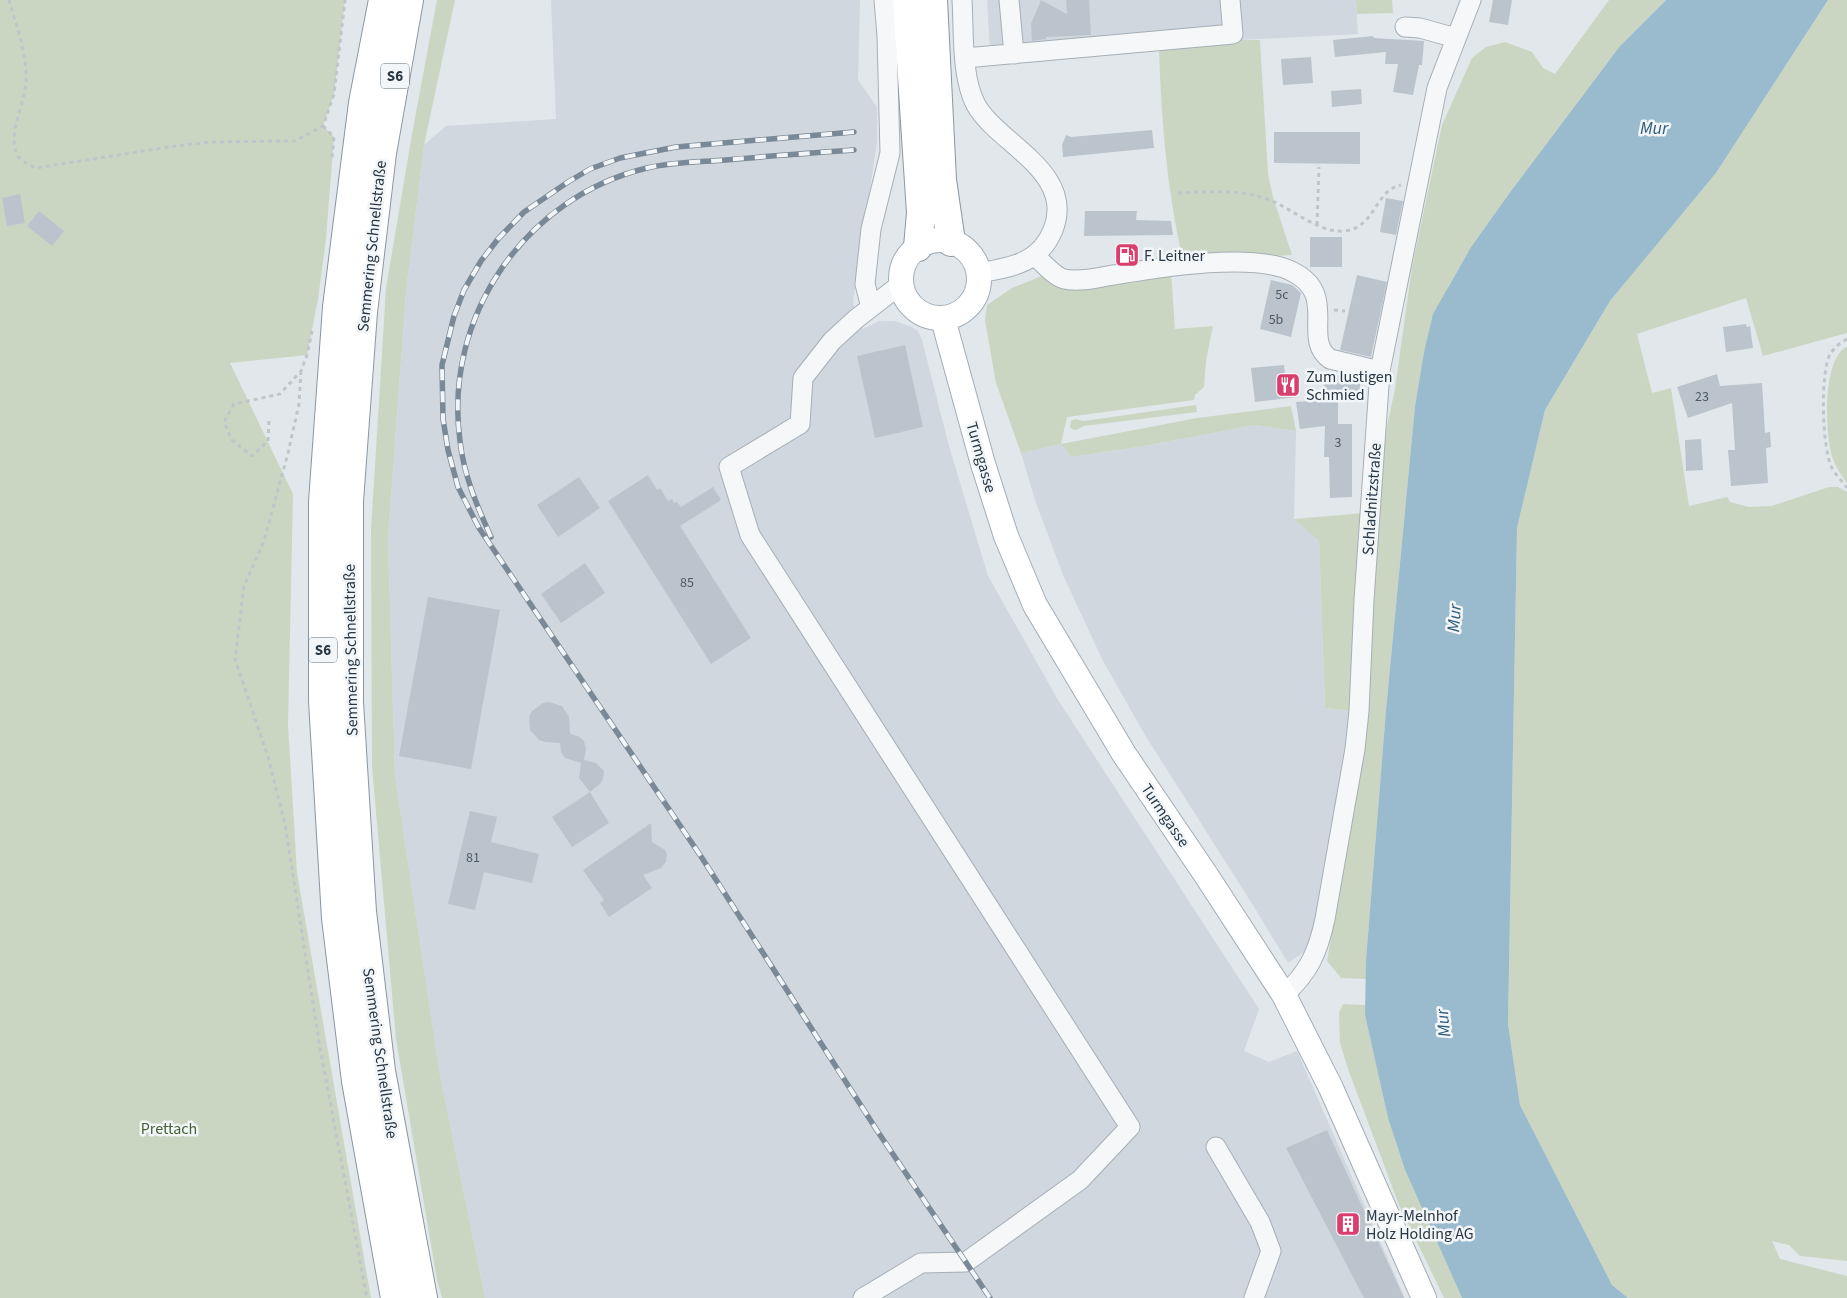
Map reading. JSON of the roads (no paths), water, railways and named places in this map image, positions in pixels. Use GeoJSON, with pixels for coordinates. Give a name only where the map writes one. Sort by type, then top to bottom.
{"type":"FeatureCollection","features":[{"type":"Feature","properties":{"kind":"highway","name":"Semmering Schnellstraße"},"geometry":{"type":"LineString","coordinates":[[383,0],[363,103],[337,307],[323,502],[323,701],[336,918],[356,1081],[396,1298]]}},
{"type":"Feature","properties":{"kind":"highway","name":"Semmering Schnellstraße"},"geometry":{"type":"LineString","coordinates":[[409,0],[382,152],[363,312],[349,501],[349,702],[362,912],[378,1043],[383,1081],[423,1298]]}},
{"type":"Feature","properties":{"kind":"highway"},"geometry":{"type":"LineString","coordinates":[[907,0],[921,214],[918,247]]}},
{"type":"Feature","properties":{"kind":"highway"},"geometry":{"type":"LineString","coordinates":[[933,0],[942,180],[951,242]]}},
{"type":"Feature","properties":{"kind":"main road"},"geometry":{"type":"LineString","coordinates":[[934,240],[951,242],[964,248],[974,261],[979,274],[978,290],[970,305],[956,315],[943,319],[928,317],[916,310],[906,299],[901,284],[902,269],[909,256],[918,247],[934,240]]}},
{"type":"Feature","properties":{"kind":"main road","name":"Turmgasse"},"geometry":{"type":"LineString","coordinates":[[943,319],[983,464],[1006,536],[1035,605],[1124,754],[1284,995],[1331,1088],[1424,1298]]}},
{"type":"Feature","properties":{"kind":"street"},"geometry":{"type":"LineString","coordinates":[[871,307],[865,284],[871,229],[890,153],[887,36],[884,0]]}},
{"type":"Feature","properties":{"kind":"street"},"geometry":{"type":"LineString","coordinates":[[962,0],[967,79],[976,105],[993,125],[1034,162],[1053,192],[1056,205],[1054,226],[1043,247],[1034,255],[1013,267],[979,274]]}},
{"type":"Feature","properties":{"kind":"street"},"geometry":{"type":"LineString","coordinates":[[1010,0],[1014,54]]}},
{"type":"Feature","properties":{"kind":"street"},"geometry":{"type":"LineString","coordinates":[[965,58],[1233,34],[1230,0]]}},
{"type":"Feature","properties":{"kind":"street","name":"Schladnitzstraße"},"geometry":{"type":"LineString","coordinates":[[1284,995],[1301,979],[1312,962],[1320,942],[1355,750],[1380,371],[1437,88],[1471,0]]}},
{"type":"Feature","properties":{"kind":"street"},"geometry":{"type":"LineString","coordinates":[[1405,27],[1420,28],[1456,38]]}},
{"type":"Feature","properties":{"kind":"street"},"geometry":{"type":"LineString","coordinates":[[1034,255],[1060,278],[1070,280],[1152,268],[1215,262],[1263,264],[1288,269],[1300,276],[1310,286],[1317,299],[1318,340],[1325,356],[1330,360],[1380,371]]}},
{"type":"Feature","properties":{"kind":"street"},"geometry":{"type":"LineString","coordinates":[[863,1298],[921,1263],[966,1262],[1080,1180],[1130,1127],[750,535],[729,467],[800,424],[803,378],[832,341],[856,319],[901,284]]}},
{"type":"Feature","properties":{"kind":"street"},"geometry":{"type":"LineString","coordinates":[[1216,1147],[1260,1222],[1271,1251],[1254,1298]]}},
{"type":"Feature","properties":{"kind":"water","name":"Mur"},"geometry":{"type":"Polygon","coordinates":[[[1666,0],[1828,0],[1716,173],[1610,301],[1545,410],[1517,528],[1508,1024],[1520,1105],[1612,1285],[1628,1298],[1462,1298],[1405,1170],[1388,1118],[1365,1015],[1366,960],[1386,710],[1415,406],[1424,352],[1433,314],[1471,247],[1620,46],[1666,0]]]}},
{"type":"Feature","properties":{"kind":"railway"},"geometry":{"type":"LineString","coordinates":[[854,132],[676,147],[620,158],[590,169],[524,212],[498,239],[481,261],[464,290],[454,316],[442,365],[443,419],[448,450],[458,487],[479,528],[702,858],[878,1132],[990,1298]]}},
{"type":"Feature","properties":{"kind":"railway"},"geometry":{"type":"LineString","coordinates":[[491,537],[476,502],[462,454],[458,395],[465,350],[480,308],[501,269],[530,234],[564,205],[603,183],[647,168],[676,163],[854,150]]}},
{"type":"Feature","properties":{"kind":"place","name":"F. Leitner"},"geometry":{"type":"Point","coordinates":[1127,255]}},
{"type":"Feature","properties":{"kind":"place","name":"Zum lustigen Schmied"},"geometry":{"type":"Point","coordinates":[1288,385]}},
{"type":"Feature","properties":{"kind":"place","name":"Mayr-Melnhof Holz Holding AG"},"geometry":{"type":"Point","coordinates":[1348,1224]}},
{"type":"Feature","properties":{"kind":"park label","name":"Prettach"},"geometry":{"type":"Point","coordinates":[169,1128]}}]}
